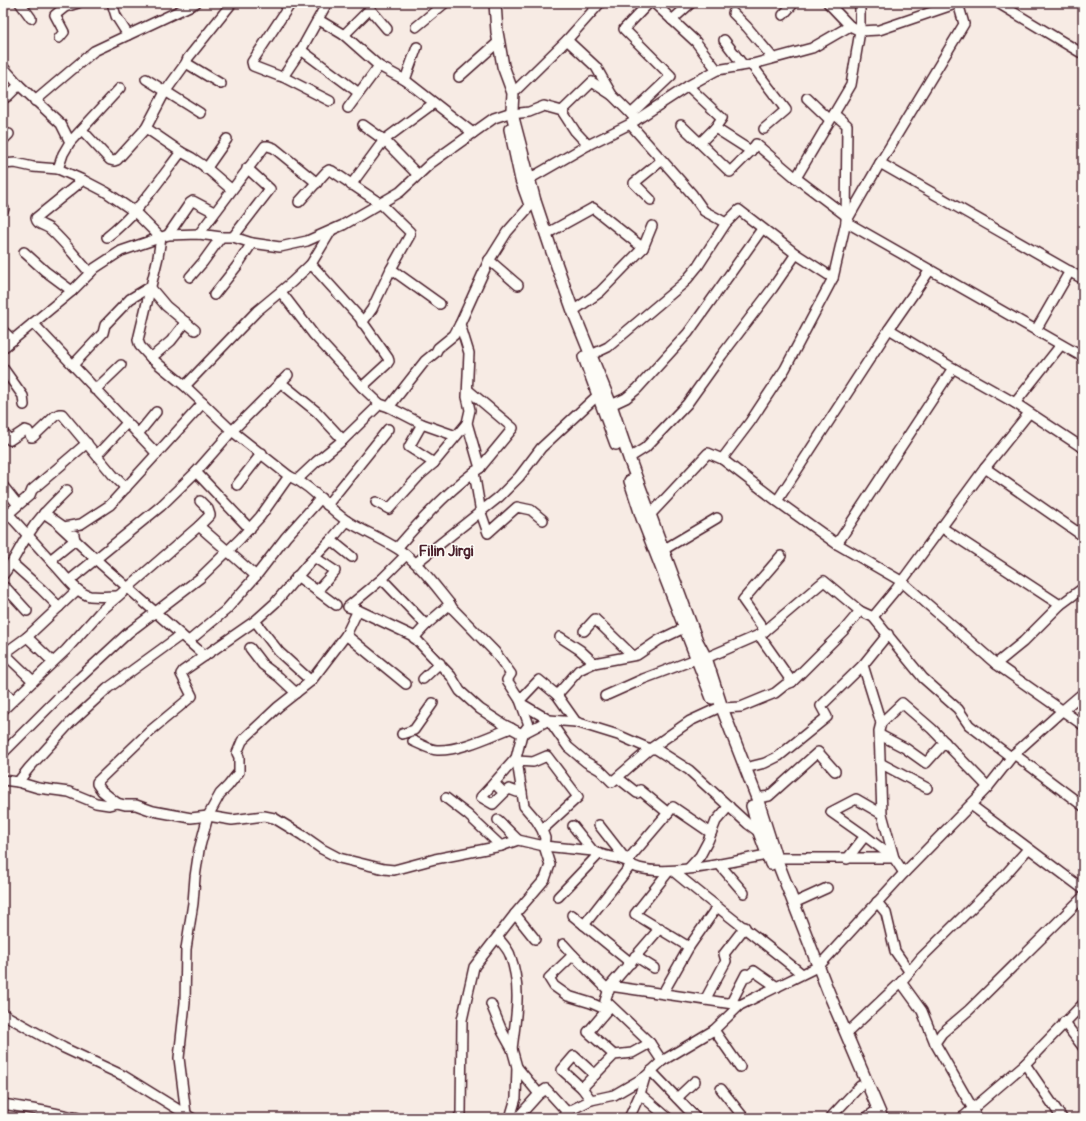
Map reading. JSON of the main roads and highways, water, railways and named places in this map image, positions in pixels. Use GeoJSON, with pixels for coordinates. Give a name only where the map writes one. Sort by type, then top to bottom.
{"type":"FeatureCollection","features":[{"type":"Feature","properties":{"kind":"main road"},"geometry":{"type":"LineString","coordinates":[[490,3],[499,66],[508,92],[529,179],[546,234],[573,311],[611,405],[629,458],[664,550],[679,601],[684,628],[701,659]]}},
{"type":"Feature","properties":{"kind":"main road"},"geometry":{"type":"LineString","coordinates":[[495,3],[497,32],[503,66],[513,93],[510,132],[521,180],[642,518],[697,641],[701,659],[719,708],[759,832],[794,903],[816,967],[821,992],[874,1117]]}},
{"type":"Feature","properties":{"kind":"main road"},"geometry":{"type":"LineString","coordinates":[[719,708],[757,798],[771,856],[792,912],[846,1034],[874,1117]]}},
{"type":"Feature","properties":{"kind":"district","name":"Filin Jirgi"},"geometry":{"type":"Point","coordinates":[446,551]}}]}
